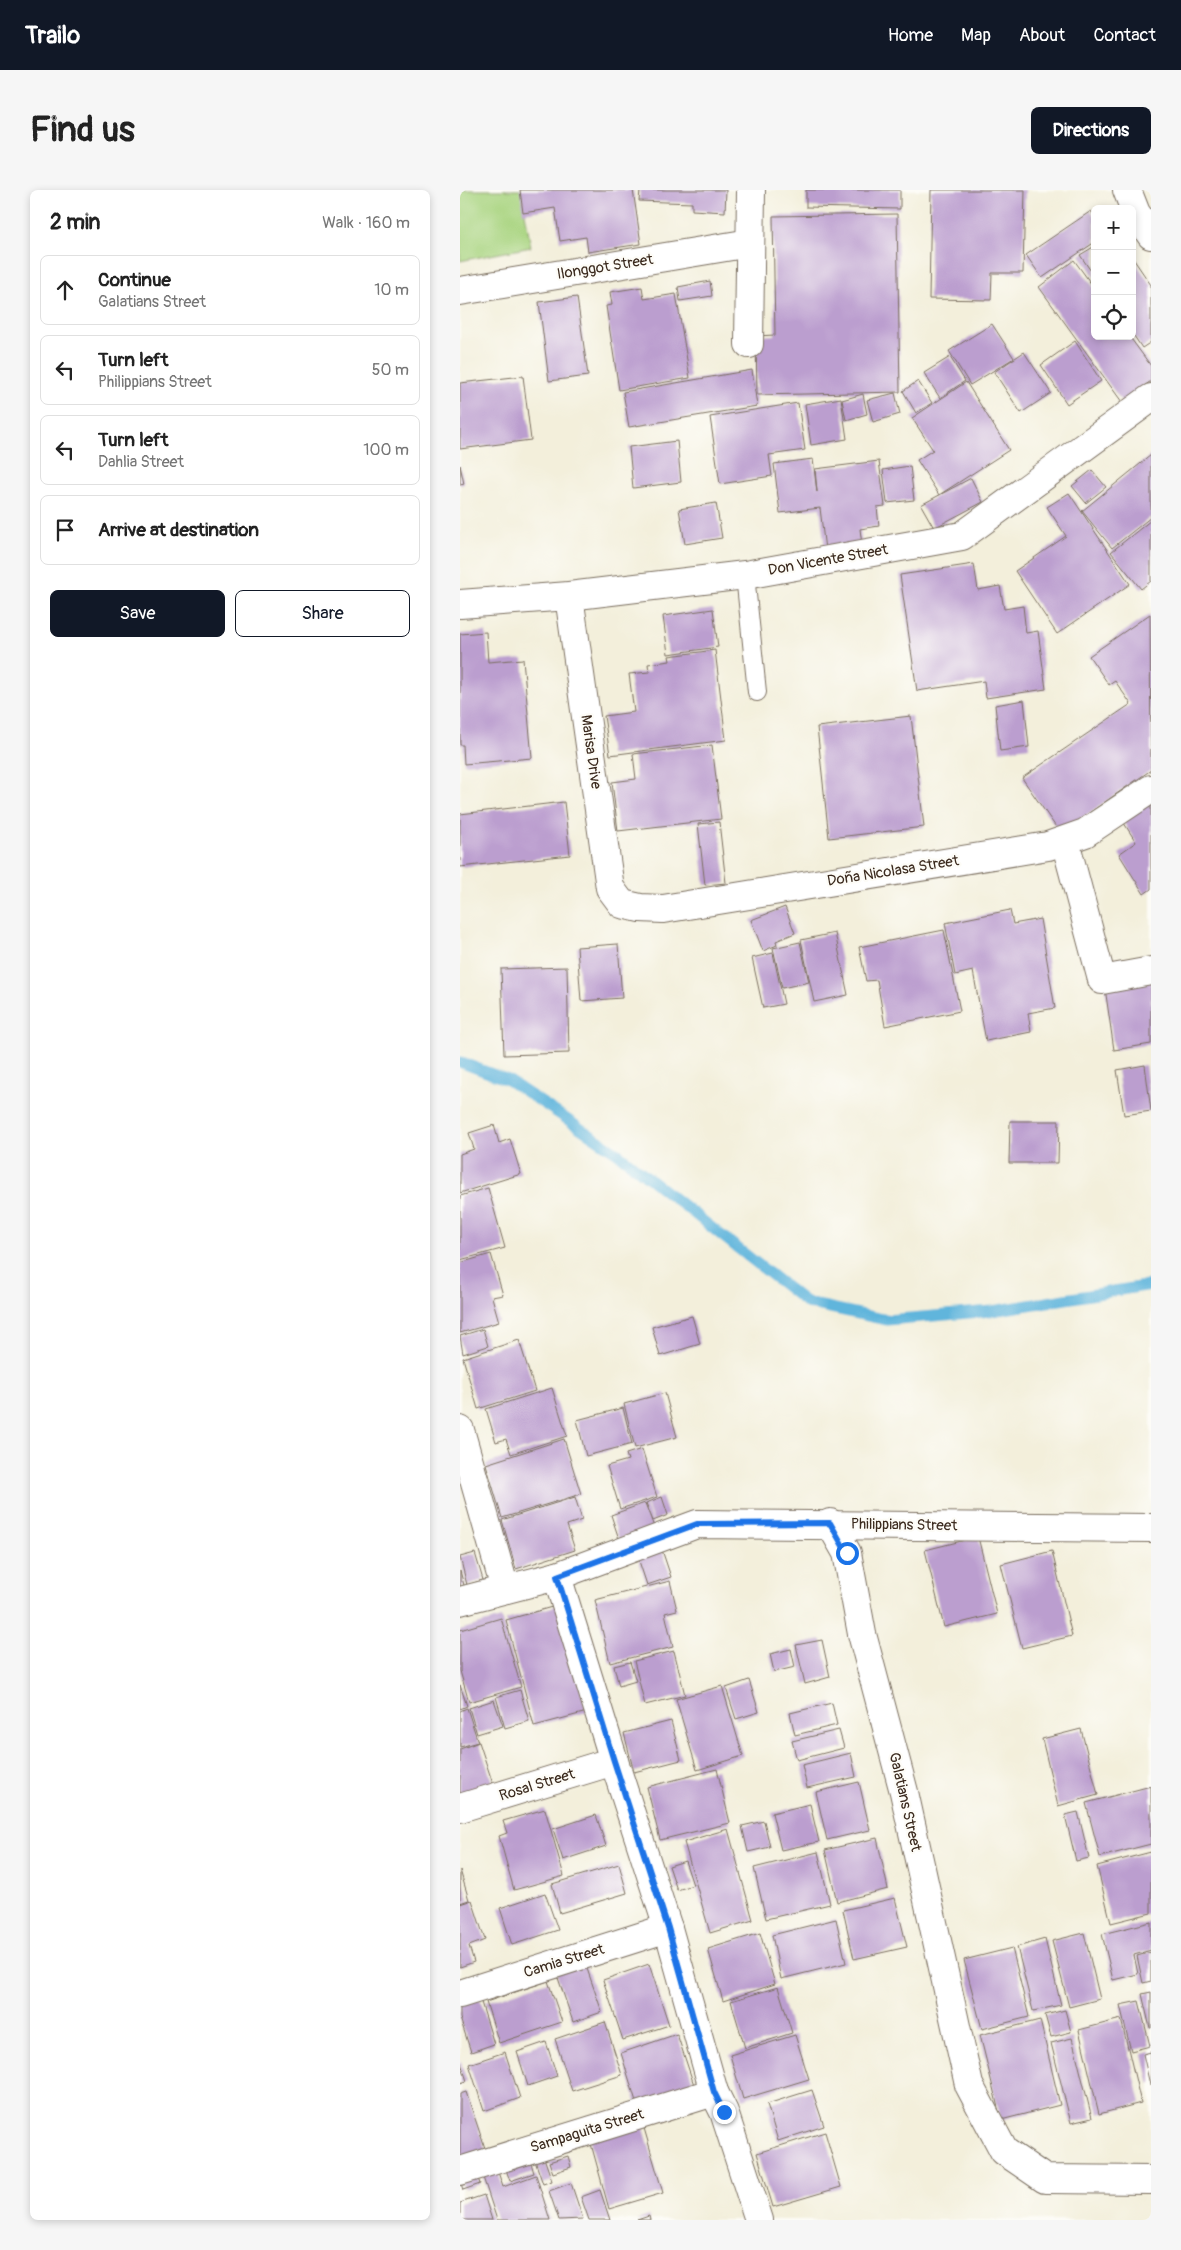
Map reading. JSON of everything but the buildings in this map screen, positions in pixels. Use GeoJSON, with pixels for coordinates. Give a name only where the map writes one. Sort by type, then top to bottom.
{"type":"FeatureCollection","features":[{"type":"Feature","properties":{"kind":"street"},"geometry":{"type":"LineString","coordinates":[[749,344],[751,190]]}},
{"type":"Feature","properties":{"kind":"street"},"geometry":{"type":"LineString","coordinates":[[1132,201],[1151,235]]}},
{"type":"Feature","properties":{"kind":"street","name":"Ilonggot Street"},"geometry":{"type":"LineString","coordinates":[[460,291],[750,243]]}},
{"type":"Feature","properties":{"kind":"street","name":"Don Vicente Street"},"geometry":{"type":"LineString","coordinates":[[460,604],[569,596],[744,575],[962,536],[1151,398]]}},
{"type":"Feature","properties":{"kind":"street","name":"Marisa Drive"},"geometry":{"type":"LineString","coordinates":[[569,596],[610,888],[622,904]]}},
{"type":"Feature","properties":{"kind":"street","name":"Doña Nicolasa Street"},"geometry":{"type":"LineString","coordinates":[[622,904],[640,908],[664,909],[1048,846],[1065,841],[1100,824],[1151,789]]}},
{"type":"Feature","properties":{"kind":"street"},"geometry":{"type":"LineString","coordinates":[[1065,841],[1102,980],[1151,971]]}},
{"type":"Feature","properties":{"kind":"street"},"geometry":{"type":"LineString","coordinates":[[460,1430],[505,1589]]}},
{"type":"Feature","properties":{"kind":"street","name":"Philippians Street"},"geometry":{"type":"LineString","coordinates":[[460,1601],[557,1576],[697,1524],[830,1523],[1151,1528]]}},
{"type":"Feature","properties":{"kind":"street","name":"Galatians Street"},"geometry":{"type":"LineString","coordinates":[[830,1523],[847,1553],[862,1634],[904,1792],[968,2085],[1004,2151],[1045,2179],[1151,2180]]}},
{"type":"Feature","properties":{"kind":"street"},"geometry":{"type":"LineString","coordinates":[[557,1576],[668,1928],[714,2092],[724,2112],[759,2220]]}},
{"type":"Feature","properties":{"kind":"street","name":"Rosal Street"},"geometry":{"type":"LineString","coordinates":[[460,1808],[614,1761]]}},
{"type":"Feature","properties":{"kind":"street","name":"Camia Street"},"geometry":{"type":"LineString","coordinates":[[460,1994],[668,1928]]}},
{"type":"Feature","properties":{"kind":"street","name":"Sampaguita Street"},"geometry":{"type":"LineString","coordinates":[[460,2170],[714,2092]]}},
{"type":"Feature","properties":{"kind":"lane"},"geometry":{"type":"LineString","coordinates":[[744,575],[758,692]]}},
{"type":"Feature","properties":{"kind":"green space"},"geometry":{"type":"Polygon","coordinates":[[[460,190],[521,190],[531,247],[460,261],[460,190]]]}},
{"type":"Feature","properties":{"kind":"waterway"},"geometry":{"type":"LineString","coordinates":[[460,1062],[508,1080],[616,1152],[807,1303],[887,1320],[992,1311],[1151,1285]]}},
{"type":"Feature","properties":{"kind":"route"},"geometry":{"type":"LineString","coordinates":[[724,2112],[714,2092],[668,1928],[557,1576],[697,1524],[830,1523],[847,1553]]}}]}
